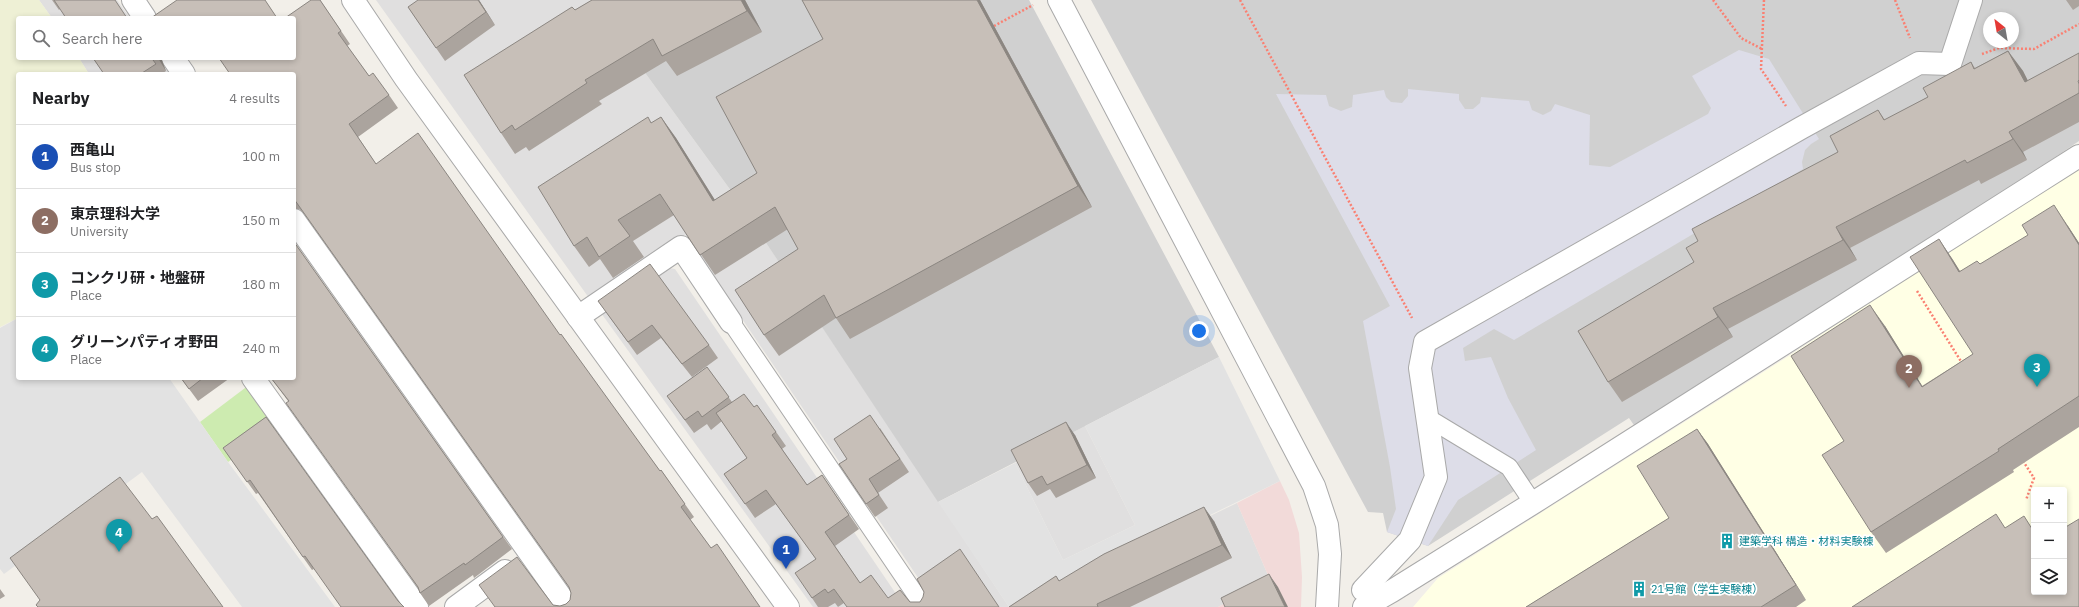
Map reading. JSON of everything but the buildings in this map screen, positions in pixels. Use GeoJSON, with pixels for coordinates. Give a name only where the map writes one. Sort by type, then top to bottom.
{"type":"FeatureCollection","features":[{"type":"Feature","properties":{"kind":"street"},"geometry":{"type":"LineString","coordinates":[[133,0],[144,16]]}},
{"type":"Feature","properties":{"kind":"street"},"geometry":{"type":"LineString","coordinates":[[353,0],[364,20],[411,86],[788,607]]}},
{"type":"Feature","properties":{"kind":"street"},"geometry":{"type":"LineString","coordinates":[[1059,0],[1314,486],[1327,525],[1330,554],[1327,607]]}},
{"type":"Feature","properties":{"kind":"street"},"geometry":{"type":"LineString","coordinates":[[1364,599],[1410,540],[1436,477],[1420,368],[1425,342],[1800,128],[1919,63],[1950,64],[1971,0]]}},
{"type":"Feature","properties":{"kind":"street"},"geometry":{"type":"LineString","coordinates":[[174,60],[183,72]]}},
{"type":"Feature","properties":{"kind":"street"},"geometry":{"type":"LineString","coordinates":[[1364,599],[1392,591],[2079,156]]}},
{"type":"Feature","properties":{"kind":"street"},"geometry":{"type":"LineString","coordinates":[[296,223],[568,607]]}},
{"type":"Feature","properties":{"kind":"street"},"geometry":{"type":"LineString","coordinates":[[578,317],[681,247],[732,322]]}},
{"type":"Feature","properties":{"kind":"street"},"geometry":{"type":"LineString","coordinates":[[253,380],[416,607]]}},
{"type":"Feature","properties":{"kind":"street"},"geometry":{"type":"LineString","coordinates":[[456,607],[529,552]]}},
{"type":"Feature","properties":{"kind":"lane"},"geometry":{"type":"LineString","coordinates":[[732,322],[924,607]]}},
{"type":"Feature","properties":{"kind":"lane"},"geometry":{"type":"LineString","coordinates":[[1428,418],[1509,467],[1533,503]]}},
{"type":"Feature","properties":{"kind":"path"},"geometry":{"type":"LineString","coordinates":[[1240,0],[1425,342]]}},
{"type":"Feature","properties":{"kind":"path"},"geometry":{"type":"LineString","coordinates":[[1713,0],[1741,38],[1762,49]]}},
{"type":"Feature","properties":{"kind":"path"},"geometry":{"type":"LineString","coordinates":[[1764,0],[1760,69],[1800,128]]}},
{"type":"Feature","properties":{"kind":"path"},"geometry":{"type":"LineString","coordinates":[[1895,0],[1904,20],[1919,63]]}},
{"type":"Feature","properties":{"kind":"path"},"geometry":{"type":"LineString","coordinates":[[994,26],[1035,4]]}},
{"type":"Feature","properties":{"kind":"path"},"geometry":{"type":"LineString","coordinates":[[1950,64],[1999,48],[2034,49],[2079,24]]}},
{"type":"Feature","properties":{"kind":"path"},"geometry":{"type":"LineString","coordinates":[[1902,269],[1963,365]]}},
{"type":"Feature","properties":{"kind":"path"},"geometry":{"type":"LineString","coordinates":[[2021,458],[2034,478],[2026,500]]}},
{"type":"Feature","properties":{"kind":"shaded area"},"geometry":{"type":"Polygon","coordinates":[[[0,0],[39,0],[51,16],[16,16],[16,60],[80,60],[88,72],[16,72],[16,319],[0,327],[0,0]]]}},
{"type":"Feature","properties":{"kind":"shaded area"},"geometry":{"type":"Polygon","coordinates":[[[39,0],[117,0],[129,16],[51,16],[39,0]]]}},
{"type":"Feature","properties":{"kind":"shaded area"},"geometry":{"type":"Polygon","coordinates":[[[376,0],[592,0],[737,199],[1009,607],[938,607],[685,235],[589,298],[376,0]]]}},
{"type":"Feature","properties":{"kind":"shaded area"},"geometry":{"type":"Polygon","coordinates":[[[592,0],[1029,0],[1219,357],[938,502],[737,199],[592,0]]]}},
{"type":"Feature","properties":{"kind":"shaded area"},"geometry":{"type":"Polygon","coordinates":[[[1091,0],[2079,0],[2079,141],[1961,221],[1636,428],[1629,418],[1428,546],[1387,532],[1383,513],[1368,512],[1091,0]]]}},
{"type":"Feature","properties":{"kind":"shaded area"},"geometry":{"type":"Polygon","coordinates":[[[1739,50],[1769,59],[1819,139],[1805,150],[1802,162],[1803,169],[1514,340],[1494,329],[1463,348],[1465,361],[1491,357],[1508,398],[1536,450],[1458,500],[1428,546],[1387,532],[1396,509],[1390,467],[1363,321],[1390,306],[1276,94],[1326,95],[1329,106],[1341,111],[1352,107],[1353,95],[1384,90],[1386,97],[1391,102],[1402,103],[1408,96],[1408,89],[1459,94],[1459,100],[1465,109],[1473,109],[1480,103],[1481,97],[1529,101],[1532,110],[1543,115],[1551,111],[1555,104],[1590,115],[1589,165],[1610,167],[1708,114],[1711,108],[1692,76],[1739,50]]]}},
{"type":"Feature","properties":{"kind":"shaded area"},"geometry":{"type":"Polygon","coordinates":[[[80,60],[160,60],[168,72],[88,72],[80,60]]]}},
{"type":"Feature","properties":{"kind":"shaded area"},"geometry":{"type":"Polygon","coordinates":[[[2079,165],[2079,607],[1413,607],[1438,578],[1798,350],[2079,165]]]}},
{"type":"Feature","properties":{"kind":"shaded area"},"geometry":{"type":"Polygon","coordinates":[[[669,268],[675,269],[905,607],[813,607],[601,313],[669,268]]]}},
{"type":"Feature","properties":{"kind":"shaded area"},"geometry":{"type":"Polygon","coordinates":[[[16,319],[16,380],[170,380],[228,462],[335,607],[242,607],[142,472],[4,574],[0,569],[0,328],[16,319]]]}},
{"type":"Feature","properties":{"kind":"shaded area"},"geometry":{"type":"Polygon","coordinates":[[[1219,357],[1280,481],[1021,607],[1009,607],[938,502],[1015,463],[1063,560],[1135,525],[1085,426],[1219,357]]]}},
{"type":"Feature","properties":{"kind":"shaded area"},"geometry":{"type":"Polygon","coordinates":[[[1085,426],[1135,525],[1063,560],[1015,463],[1085,426]]]}},
{"type":"Feature","properties":{"kind":"shaded area"},"geometry":{"type":"Polygon","coordinates":[[[1280,481],[1289,500],[1299,533],[1302,577],[1301,607],[1218,607],[1270,580],[1237,503],[1280,481]]]}},
{"type":"Feature","properties":{"kind":"shaded area"},"geometry":{"type":"Polygon","coordinates":[[[1237,503],[1270,580],[1218,607],[1021,607],[1237,503]]]}},
{"type":"Feature","properties":{"kind":"green space"},"geometry":{"type":"Polygon","coordinates":[[[249,385],[278,426],[228,462],[200,422],[249,385]]]}},
{"type":"Feature","properties":{"kind":"place","name":"コンクリ研・地盤研"},"geometry":{"type":"Point","coordinates":[2037,387]}},
{"type":"Feature","properties":{"kind":"place","name":"東京理科大学"},"geometry":{"type":"Point","coordinates":[1909,388]}},
{"type":"Feature","properties":{"kind":"place","name":"建築学科 構造・材料実験棟"},"geometry":{"type":"Point","coordinates":[1727,541]}},
{"type":"Feature","properties":{"kind":"place","name":"グリーンパティオ野田"},"geometry":{"type":"Point","coordinates":[119,552]}},
{"type":"Feature","properties":{"kind":"place","name":"西亀山"},"geometry":{"type":"Point","coordinates":[786,569]}},
{"type":"Feature","properties":{"kind":"place","name":"21号館（学生実験棟）"},"geometry":{"type":"Point","coordinates":[1639,589]}}]}
